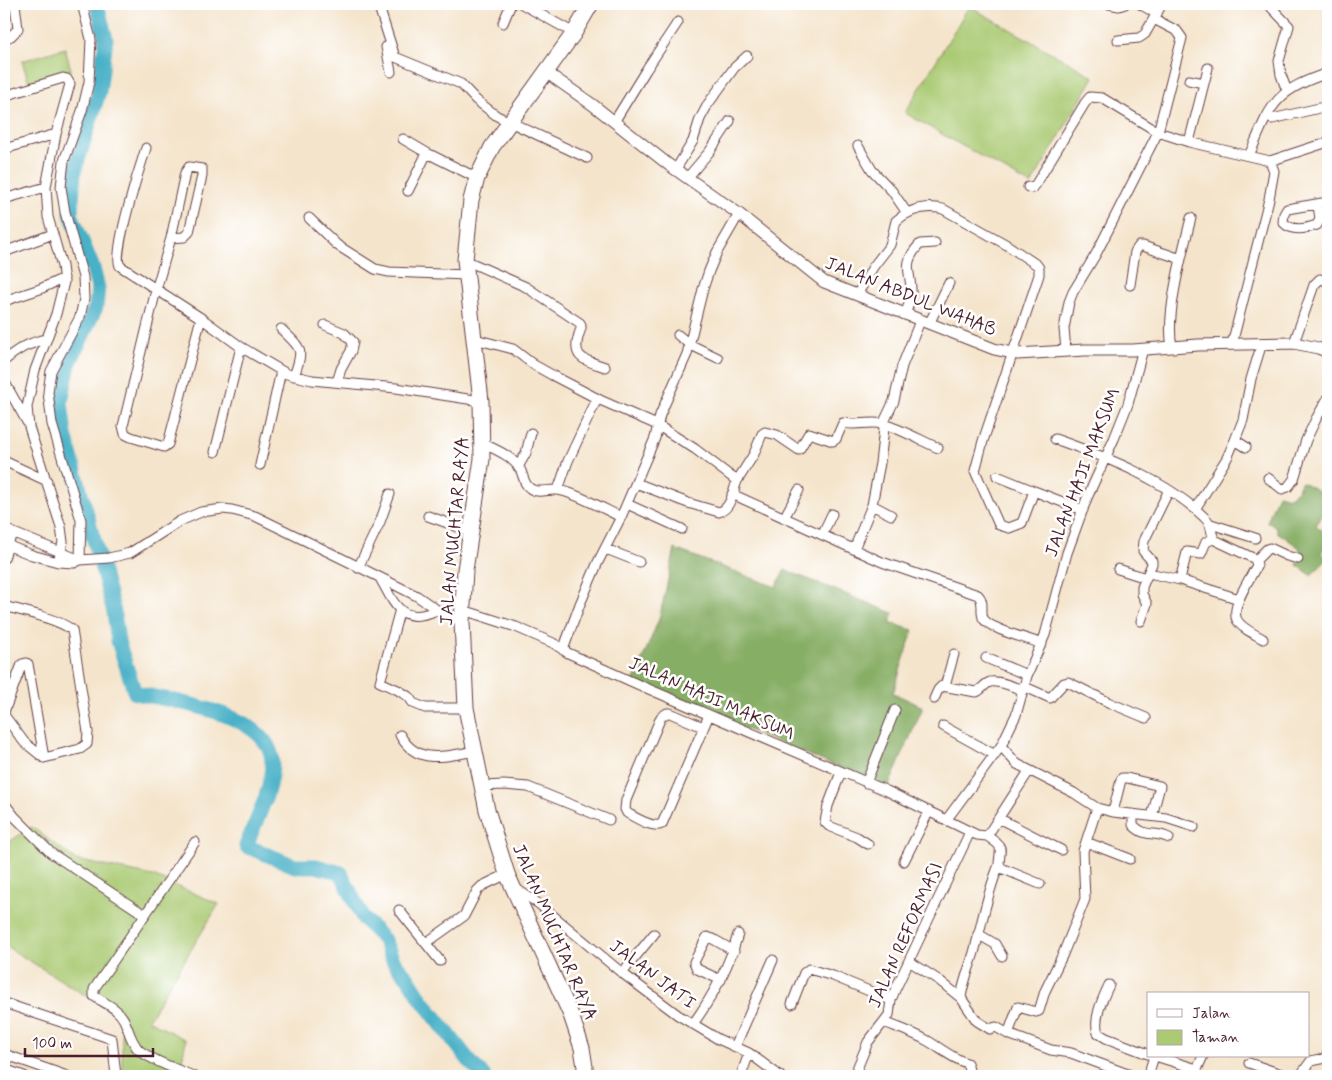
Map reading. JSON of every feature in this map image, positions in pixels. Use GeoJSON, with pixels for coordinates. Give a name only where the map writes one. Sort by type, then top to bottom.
{"type":"FeatureCollection","features":[{"type":"Feature","properties":{"kind":"highway","name":"JALAN MUCHTAR RAYA"},"geometry":{"type":"LineString","coordinates":[[584,1076],[585,1067],[582,1048],[572,1015],[510,880],[492,826],[466,708],[463,616],[464,578],[480,475],[482,443],[481,401],[465,260],[467,227],[476,183],[492,147],[574,33],[591,4]]}},
{"type":"Feature","properties":{"kind":"street"},"geometry":{"type":"LineString","coordinates":[[4,39],[11,36],[18,29],[14,4]]}},
{"type":"Feature","properties":{"kind":"street"},"geometry":{"type":"LineString","coordinates":[[80,560],[81,520],[52,424],[48,392],[51,371],[80,317],[84,299],[83,276],[65,212],[61,187],[64,161],[82,111],[88,82],[91,40],[82,4]]}},
{"type":"Feature","properties":{"kind":"street"},"geometry":{"type":"LineString","coordinates":[[372,4],[391,53],[395,56],[461,84],[476,100],[497,116],[587,158]]}},
{"type":"Feature","properties":{"kind":"street"},"geometry":{"type":"LineString","coordinates":[[378,4],[391,53],[391,72]]}},
{"type":"Feature","properties":{"kind":"street"},"geometry":{"type":"LineString","coordinates":[[503,23],[511,4]]}},
{"type":"Feature","properties":{"kind":"street"},"geometry":{"type":"LineString","coordinates":[[522,4],[574,33]]}},
{"type":"Feature","properties":{"kind":"street"},"geometry":{"type":"LineString","coordinates":[[1109,4],[1119,6],[1125,4]]}},
{"type":"Feature","properties":{"kind":"street"},"geometry":{"type":"LineString","coordinates":[[1066,350],[1066,310],[1073,292],[1096,254],[1158,132],[1182,38],[1177,32],[1140,4]]}},
{"type":"Feature","properties":{"kind":"street"},"geometry":{"type":"LineString","coordinates":[[1118,40],[1142,37],[1146,34],[1162,4]]}},
{"type":"Feature","properties":{"kind":"street"},"geometry":{"type":"LineString","coordinates":[[1268,4],[1289,26],[1278,62],[1287,91]]}},
{"type":"Feature","properties":{"kind":"street"},"geometry":{"type":"LineString","coordinates":[[614,122],[678,22]]}},
{"type":"Feature","properties":{"kind":"street"},"geometry":{"type":"LineString","coordinates":[[676,169],[693,141],[700,119],[708,104],[734,68],[748,56]]}},
{"type":"Feature","properties":{"kind":"street"},"geometry":{"type":"LineString","coordinates":[[1189,142],[1208,68]]}},
{"type":"Feature","properties":{"kind":"street","name":"JALAN ABDUL WAHAB"},"geometry":{"type":"LineString","coordinates":[[546,72],[739,214],[818,278],[837,288],[905,315],[920,327],[1013,354],[1066,350],[1124,351],[1172,346],[1262,343],[1294,343],[1328,352]]}},
{"type":"Feature","properties":{"kind":"street"},"geometry":{"type":"LineString","coordinates":[[1250,156],[1271,109],[1278,98],[1301,83],[1328,73]]}},
{"type":"Feature","properties":{"kind":"street"},"geometry":{"type":"LineString","coordinates":[[4,96],[63,78],[69,82],[56,134],[46,187],[46,207],[64,278],[56,314],[35,370],[27,402],[29,426]]}},
{"type":"Feature","properties":{"kind":"street"},"geometry":{"type":"LineString","coordinates":[[1189,80],[1204,83]]}},
{"type":"Feature","properties":{"kind":"street"},"geometry":{"type":"LineString","coordinates":[[1028,187],[1033,188],[1036,184],[1090,97],[1099,97],[1112,102],[1158,132],[1189,142],[1270,161],[1328,142]]}},
{"type":"Feature","properties":{"kind":"street"},"geometry":{"type":"LineString","coordinates":[[1272,119],[1328,106]]}},
{"type":"Feature","properties":{"kind":"street"},"geometry":{"type":"LineString","coordinates":[[688,177],[710,151],[730,121]]}},
{"type":"Feature","properties":{"kind":"street"},"geometry":{"type":"LineString","coordinates":[[4,149],[56,134]]}},
{"type":"Feature","properties":{"kind":"street"},"geometry":{"type":"LineString","coordinates":[[403,138],[476,183]]}},
{"type":"Feature","properties":{"kind":"street"},"geometry":{"type":"LineString","coordinates":[[858,146],[872,170],[892,191],[907,213]]}},
{"type":"Feature","properties":{"kind":"street"},"geometry":{"type":"LineString","coordinates":[[146,148],[133,190],[117,260],[120,266],[202,318],[241,346],[281,371],[294,376],[396,388],[481,401]]}},
{"type":"Feature","properties":{"kind":"street"},"geometry":{"type":"LineString","coordinates":[[408,191],[427,153]]}},
{"type":"Feature","properties":{"kind":"street"},"geometry":{"type":"LineString","coordinates":[[1232,344],[1269,199],[1274,171],[1270,161]]}},
{"type":"Feature","properties":{"kind":"street"},"geometry":{"type":"LineString","coordinates":[[171,238],[184,237],[189,232],[202,176],[202,169],[200,168],[189,167],[186,170],[171,238],[156,290],[123,426],[125,434],[164,446],[168,444],[202,318]]}},
{"type":"Feature","properties":{"kind":"street"},"geometry":{"type":"LineString","coordinates":[[4,199],[46,187]]}},
{"type":"Feature","properties":{"kind":"street"},"geometry":{"type":"LineString","coordinates":[[1318,205],[1328,202]]}},
{"type":"Feature","properties":{"kind":"street"},"geometry":{"type":"LineString","coordinates":[[858,295],[873,267],[890,246],[896,220],[916,208],[943,209],[1037,264],[1039,274],[975,471],[999,525],[1009,528],[1022,523],[1034,491]]}},
{"type":"Feature","properties":{"kind":"street"},"geometry":{"type":"LineString","coordinates":[[563,650],[580,604],[627,504],[655,438],[658,424],[684,360],[703,289],[716,252],[739,214]]}},
{"type":"Feature","properties":{"kind":"street"},"geometry":{"type":"LineString","coordinates":[[309,218],[337,245],[375,269],[398,273],[467,275]]}},
{"type":"Feature","properties":{"kind":"street"},"geometry":{"type":"LineString","coordinates":[[1172,346],[1170,337],[1171,318],[1181,259],[1191,218]]}},
{"type":"Feature","properties":{"kind":"street"},"geometry":{"type":"LineString","coordinates":[[4,252],[54,234]]}},
{"type":"Feature","properties":{"kind":"street"},"geometry":{"type":"LineString","coordinates":[[905,315],[911,295],[908,269],[910,259],[920,244],[935,243]]}},
{"type":"Feature","properties":{"kind":"street"},"geometry":{"type":"LineString","coordinates":[[1130,285],[1135,252],[1139,246],[1181,259]]}},
{"type":"Feature","properties":{"kind":"street"},"geometry":{"type":"LineString","coordinates":[[465,260],[526,287],[580,323],[581,328],[576,345],[578,354],[583,359],[605,367]]}},
{"type":"Feature","properties":{"kind":"street"},"geometry":{"type":"LineString","coordinates":[[4,301],[40,289],[64,278]]}},
{"type":"Feature","properties":{"kind":"street"},"geometry":{"type":"LineString","coordinates":[[1294,343],[1314,284],[1320,279],[1328,281]]}},
{"type":"Feature","properties":{"kind":"street"},"geometry":{"type":"LineString","coordinates":[[854,549],[872,505],[880,463],[884,424],[894,401],[899,374],[920,327],[949,283]]}},
{"type":"Feature","properties":{"kind":"street"},"geometry":{"type":"LineString","coordinates":[[325,325],[344,333],[353,342],[337,382]]}},
{"type":"Feature","properties":{"kind":"street"},"geometry":{"type":"LineString","coordinates":[[281,329],[295,342],[300,350],[300,358],[294,376]]}},
{"type":"Feature","properties":{"kind":"street"},"geometry":{"type":"LineString","coordinates":[[678,335],[689,344],[718,358]]}},
{"type":"Feature","properties":{"kind":"street"},"geometry":{"type":"LineString","coordinates":[[4,361],[21,348],[47,339]]}},
{"type":"Feature","properties":{"kind":"street"},"geometry":{"type":"LineString","coordinates":[[474,339],[513,349],[545,372],[598,399],[658,424],[695,449],[736,481]]}},
{"type":"Feature","properties":{"kind":"street"},"geometry":{"type":"LineString","coordinates":[[1195,509],[1228,458],[1236,440],[1243,420],[1251,379],[1262,343]]}},
{"type":"Feature","properties":{"kind":"street"},"geometry":{"type":"LineString","coordinates":[[215,452],[241,346]]}},
{"type":"Feature","properties":{"kind":"street","name":"JALAN HAJI MAKSUM"},"geometry":{"type":"LineString","coordinates":[[947,819],[1001,746],[1016,715],[1027,675],[1042,644],[1067,553],[1082,510],[1128,404],[1143,349]]}},
{"type":"Feature","properties":{"kind":"street"},"geometry":{"type":"LineString","coordinates":[[260,465],[281,371]]}},
{"type":"Feature","properties":{"kind":"street"},"geometry":{"type":"LineString","coordinates":[[4,381],[29,426],[48,481],[63,536],[58,557]]}},
{"type":"Feature","properties":{"kind":"street"},"geometry":{"type":"LineString","coordinates":[[1268,478],[1282,489],[1291,483],[1308,434],[1328,398]]}},
{"type":"Feature","properties":{"kind":"street"},"geometry":{"type":"LineString","coordinates":[[558,490],[568,461],[598,399]]}},
{"type":"Feature","properties":{"kind":"street"},"geometry":{"type":"LineString","coordinates":[[636,483],[688,503],[719,512],[725,509],[736,481],[754,454],[764,432],[777,435],[799,450],[808,433],[833,441],[836,440],[843,423],[884,424],[938,448]]}},
{"type":"Feature","properties":{"kind":"street"},"geometry":{"type":"LineString","coordinates":[[518,467],[526,453],[531,433]]}},
{"type":"Feature","properties":{"kind":"street"},"geometry":{"type":"LineString","coordinates":[[1055,439],[1106,457],[1168,490],[1195,509],[1211,524],[1255,538]]}},
{"type":"Feature","properties":{"kind":"street"},"geometry":{"type":"LineString","coordinates":[[1236,440],[1246,447]]}},
{"type":"Feature","properties":{"kind":"street"},"geometry":{"type":"LineString","coordinates":[[482,443],[503,453],[518,467],[526,485],[531,489],[540,492],[558,490],[569,493],[621,517]]}},
{"type":"Feature","properties":{"kind":"street"},"geometry":{"type":"LineString","coordinates":[[4,461],[48,481]]}},
{"type":"Feature","properties":{"kind":"street"},"geometry":{"type":"LineString","coordinates":[[997,476],[1082,510]]}},
{"type":"Feature","properties":{"kind":"street"},"geometry":{"type":"LineString","coordinates":[[784,518],[799,490]]}},
{"type":"Feature","properties":{"kind":"street"},"geometry":{"type":"LineString","coordinates":[[1140,621],[1147,604],[1142,590],[1152,562],[1144,551],[1144,542],[1168,490]]}},
{"type":"Feature","properties":{"kind":"street"},"geometry":{"type":"LineString","coordinates":[[358,568],[380,522],[390,494]]}},
{"type":"Feature","properties":{"kind":"street"},"geometry":{"type":"LineString","coordinates":[[732,494],[902,570],[935,579],[978,595],[981,598],[982,615],[986,622],[1002,630],[1042,644]]}},
{"type":"Feature","properties":{"kind":"street"},"geometry":{"type":"LineString","coordinates":[[627,504],[682,529]]}},
{"type":"Feature","properties":{"kind":"street"},"geometry":{"type":"LineString","coordinates":[[872,505],[891,515]]}},
{"type":"Feature","properties":{"kind":"street","name":"JALAN HAJI MAKSUM"},"geometry":{"type":"LineString","coordinates":[[58,557],[74,563],[80,560],[109,558],[130,553],[180,521],[201,512],[223,509],[244,512],[417,596],[437,610],[516,627],[563,650],[947,819],[970,832],[980,836],[987,836]]}},
{"type":"Feature","properties":{"kind":"street"},"geometry":{"type":"LineString","coordinates":[[822,535],[832,514]]}},
{"type":"Feature","properties":{"kind":"street"},"geometry":{"type":"LineString","coordinates":[[428,516],[470,531]]}},
{"type":"Feature","properties":{"kind":"street"},"geometry":{"type":"LineString","coordinates":[[1211,524],[1213,539]]}},
{"type":"Feature","properties":{"kind":"street"},"geometry":{"type":"LineString","coordinates":[[4,558],[8,531],[58,557]]}},
{"type":"Feature","properties":{"kind":"street"},"geometry":{"type":"LineString","coordinates":[[1180,580],[1187,552],[1200,554],[1206,542],[1213,539],[1256,560]]}},
{"type":"Feature","properties":{"kind":"street"},"geometry":{"type":"LineString","coordinates":[[6,545],[32,555],[58,557]]}},
{"type":"Feature","properties":{"kind":"street"},"geometry":{"type":"LineString","coordinates":[[1256,560],[1270,548],[1298,559]]}},
{"type":"Feature","properties":{"kind":"street"},"geometry":{"type":"LineString","coordinates":[[606,549],[639,562]]}},
{"type":"Feature","properties":{"kind":"street"},"geometry":{"type":"LineString","coordinates":[[1256,560],[1257,565],[1239,599],[1236,613],[1237,620],[1248,630],[1263,639]]}},
{"type":"Feature","properties":{"kind":"street"},"geometry":{"type":"LineString","coordinates":[[1118,569],[1180,580],[1239,599]]}},
{"type":"Feature","properties":{"kind":"street"},"geometry":{"type":"LineString","coordinates":[[380,578],[400,609],[409,615],[417,616],[437,610]]}},
{"type":"Feature","properties":{"kind":"street"},"geometry":{"type":"LineString","coordinates":[[4,606],[67,626],[74,634],[88,732],[87,744],[75,750],[44,758]]}},
{"type":"Feature","properties":{"kind":"street"},"geometry":{"type":"LineString","coordinates":[[400,609],[380,682],[398,690],[409,697],[414,703],[425,708],[466,708]]}},
{"type":"Feature","properties":{"kind":"street"},"geometry":{"type":"LineString","coordinates":[[945,686],[954,654]]}},
{"type":"Feature","properties":{"kind":"street"},"geometry":{"type":"LineString","coordinates":[[986,658],[1027,675]]}},
{"type":"Feature","properties":{"kind":"street"},"geometry":{"type":"LineString","coordinates":[[26,663],[28,664],[44,758],[24,742],[4,714],[22,664],[26,663]]}},
{"type":"Feature","properties":{"kind":"street"},"geometry":{"type":"LineString","coordinates":[[934,698],[940,688],[945,686],[976,692],[992,682],[1023,688],[1049,698],[1052,697],[1064,682],[1068,682],[1146,718]]}},
{"type":"Feature","properties":{"kind":"street"},"geometry":{"type":"LineString","coordinates":[[866,783],[895,710]]}},
{"type":"Feature","properties":{"kind":"street"},"geometry":{"type":"LineString","coordinates":[[703,727],[670,713],[661,717],[626,800],[624,809],[627,813],[654,825],[662,824],[709,715]]}},
{"type":"Feature","properties":{"kind":"street"},"geometry":{"type":"LineString","coordinates":[[943,726],[995,755]]}},
{"type":"Feature","properties":{"kind":"street"},"geometry":{"type":"LineString","coordinates":[[400,735],[409,749],[420,754],[444,756],[475,751]]}},
{"type":"Feature","properties":{"kind":"street"},"geometry":{"type":"LineString","coordinates":[[1001,746],[1012,760],[1029,771],[1105,810],[1170,819],[1194,827]]}},
{"type":"Feature","properties":{"kind":"street"},"geometry":{"type":"LineString","coordinates":[[962,998],[962,990],[990,890],[999,866],[1002,850],[987,836],[1000,819],[1029,771]]}},
{"type":"Feature","properties":{"kind":"street"},"geometry":{"type":"LineString","coordinates":[[841,772],[828,806],[825,822],[829,826],[857,837],[868,844]]}},
{"type":"Feature","properties":{"kind":"street"},"geometry":{"type":"LineString","coordinates":[[1008,1034],[1018,1007],[1036,1012],[1039,1011],[1045,991],[1063,954],[1085,899],[1082,861],[1086,842],[1121,780],[1127,778],[1160,786],[1152,816]]}},
{"type":"Feature","properties":{"kind":"street"},"geometry":{"type":"LineString","coordinates":[[482,786],[528,787],[609,820]]}},
{"type":"Feature","properties":{"kind":"street"},"geometry":{"type":"LineString","coordinates":[[4,803],[15,817],[51,853],[145,915]]}},
{"type":"Feature","properties":{"kind":"street"},"geometry":{"type":"LineString","coordinates":[[904,860],[929,811]]}},
{"type":"Feature","properties":{"kind":"street"},"geometry":{"type":"LineString","coordinates":[[1133,814],[1133,825],[1139,830],[1148,835],[1158,834],[1169,838]]}},
{"type":"Feature","properties":{"kind":"street"},"geometry":{"type":"LineString","coordinates":[[1000,819],[1061,850]]}},
{"type":"Feature","properties":{"kind":"street","name":"JALAN REFORMASI"},"geometry":{"type":"LineString","coordinates":[[854,1076],[868,1042],[890,1012],[891,1000],[924,926],[970,832]]}},
{"type":"Feature","properties":{"kind":"street"},"geometry":{"type":"LineString","coordinates":[[193,1076],[165,1064],[140,1050],[131,1038],[124,1018],[113,1008],[94,996],[94,989],[195,842]]}},
{"type":"Feature","properties":{"kind":"street"},"geometry":{"type":"LineString","coordinates":[[1086,842],[1130,859]]}},
{"type":"Feature","properties":{"kind":"street"},"geometry":{"type":"LineString","coordinates":[[999,866],[1040,884]]}},
{"type":"Feature","properties":{"kind":"street"},"geometry":{"type":"LineString","coordinates":[[426,943],[464,916],[477,891],[482,886],[510,880]]}},
{"type":"Feature","properties":{"kind":"street","name":"JALAN JATI"},"geometry":{"type":"LineString","coordinates":[[510,880],[622,973],[678,1015],[749,1053],[780,1076]]}},
{"type":"Feature","properties":{"kind":"street"},"geometry":{"type":"LineString","coordinates":[[399,910],[440,961]]}},
{"type":"Feature","properties":{"kind":"street"},"geometry":{"type":"LineString","coordinates":[[622,973],[654,934]]}},
{"type":"Feature","properties":{"kind":"street"},"geometry":{"type":"LineString","coordinates":[[693,1024],[721,980],[734,951],[738,934]]}},
{"type":"Feature","properties":{"kind":"street"},"geometry":{"type":"LineString","coordinates":[[978,934],[995,944],[1002,956]]}},
{"type":"Feature","properties":{"kind":"street"},"geometry":{"type":"LineString","coordinates":[[721,980],[697,969],[694,962],[696,955],[707,937],[734,951]]}},
{"type":"Feature","properties":{"kind":"street"},"geometry":{"type":"LineString","coordinates":[[735,1047],[773,960]]}},
{"type":"Feature","properties":{"kind":"street"},"geometry":{"type":"LineString","coordinates":[[909,961],[962,998],[978,1021],[990,1029],[996,1027],[1008,1034],[1057,1052],[1071,1053],[1133,1076]]}},
{"type":"Feature","properties":{"kind":"street"},"geometry":{"type":"LineString","coordinates":[[792,1004],[804,973],[809,969],[833,976],[891,1000]]}},
{"type":"Feature","properties":{"kind":"street"},"geometry":{"type":"LineString","coordinates":[[1109,984],[1097,1021],[1098,1033],[1106,1038],[1147,1054]]}},
{"type":"Feature","properties":{"kind":"street"},"geometry":{"type":"LineString","coordinates":[[4,1003],[112,1040],[116,1076]]}},
{"type":"Feature","properties":{"kind":"street"},"geometry":{"type":"LineString","coordinates":[[884,1022],[920,1037],[966,1063],[969,1070],[968,1076]]}},
{"type":"Feature","properties":{"kind":"street"},"geometry":{"type":"LineString","coordinates":[[1300,1076],[1311,1061],[1326,1058],[1328,1052]]}},
{"type":"Feature","properties":{"kind":"street"},"geometry":{"type":"LineString","coordinates":[[741,1076],[749,1053]]}},
{"type":"Feature","properties":{"kind":"street"},"geometry":{"type":"LineString","coordinates":[[4,1054],[67,1076]]}},
{"type":"Feature","properties":{"kind":"street"},"geometry":{"type":"LineString","coordinates":[[1148,1076],[1154,1058]]}},
{"type":"Feature","properties":{"kind":"street"},"geometry":{"type":"LineString","coordinates":[[1160,1058],[1195,1072],[1202,1058]]}},
{"type":"Feature","properties":{"kind":"street"},"geometry":{"type":"LineString","coordinates":[[1249,1063],[1287,1076]]}},
{"type":"Feature","properties":{"kind":"street"},"geometry":{"type":"LineString","coordinates":[[4,1069],[24,1076]]}},
{"type":"Feature","properties":{"kind":"green space"},"geometry":{"type":"Polygon","coordinates":[[[969,6],[1094,77],[1031,185],[905,113],[969,6]]]}},
{"type":"Feature","properties":{"kind":"green space"},"geometry":{"type":"Polygon","coordinates":[[[65,48],[71,70],[29,83],[22,61],[65,48]]]}},
{"type":"Feature","properties":{"kind":"green space"},"geometry":{"type":"Polygon","coordinates":[[[1301,482],[1325,495],[1320,506],[1325,509],[1316,526],[1328,534],[1328,540],[1321,553],[1328,559],[1311,575],[1297,565],[1301,556],[1300,548],[1277,532],[1277,528],[1267,522],[1278,494],[1289,497],[1297,491],[1301,482]]]}},
{"type":"Feature","properties":{"kind":"green space"},"geometry":{"type":"Polygon","coordinates":[[[675,549],[776,587],[785,570],[893,613],[890,623],[913,630],[893,693],[923,707],[888,788],[633,682],[659,619],[675,549]]]}},
{"type":"Feature","properties":{"kind":"green space"},"geometry":{"type":"Polygon","coordinates":[[[32,827],[76,860],[153,876],[219,904],[148,1020],[186,1040],[179,1076],[124,1076],[122,1071],[122,1018],[4,945],[4,845],[32,827]]]}},
{"type":"Feature","properties":{"kind":"waterway"},"geometry":{"type":"LineString","coordinates":[[97,4],[106,39],[99,92],[74,173],[71,214],[93,268],[98,288],[96,307],[69,364],[61,402],[65,435],[114,612],[118,641],[135,693],[194,705],[217,712],[239,721],[256,732],[268,746],[272,763],[263,805],[246,846],[295,866],[316,866],[341,873],[363,918],[384,940],[394,962],[471,1063],[484,1076]]}}]}
